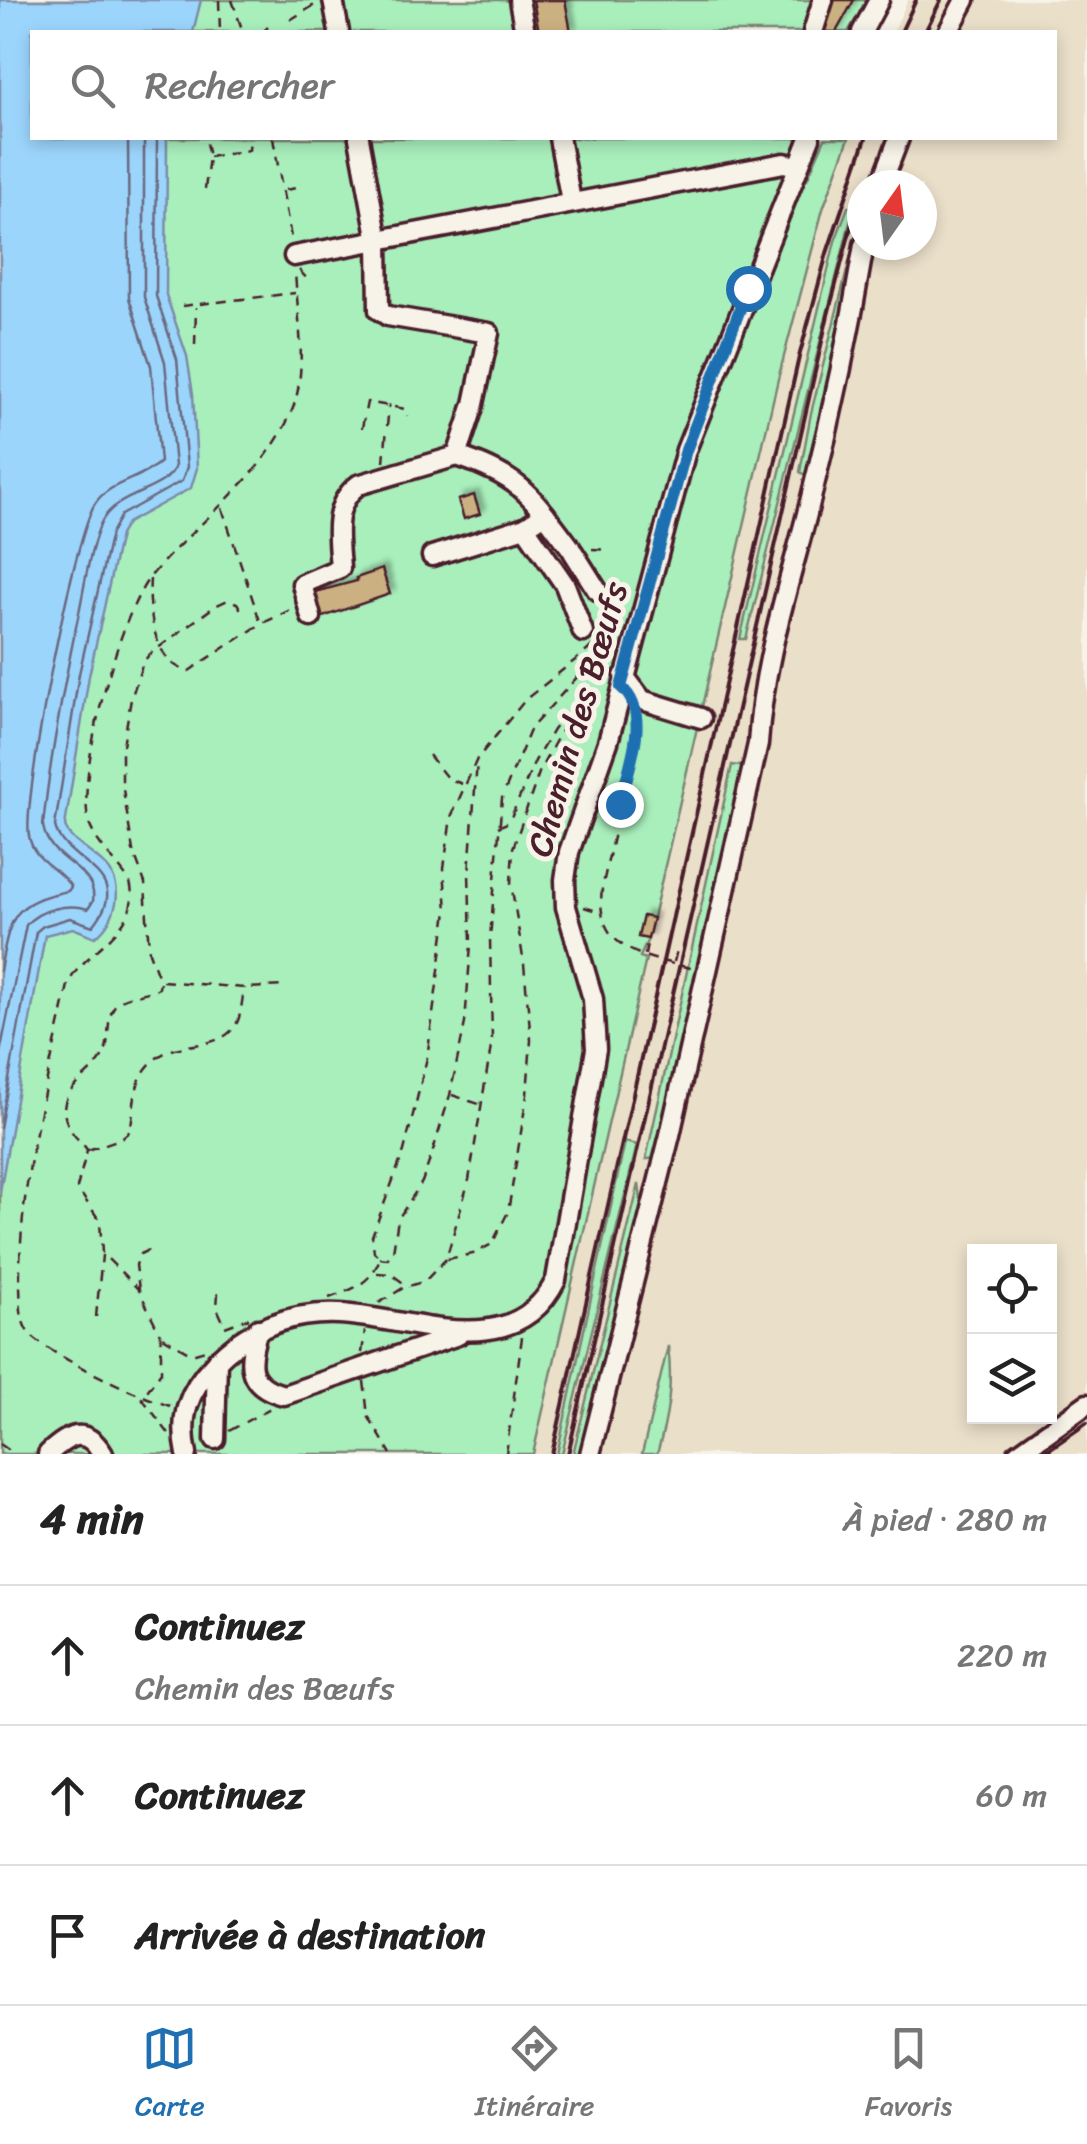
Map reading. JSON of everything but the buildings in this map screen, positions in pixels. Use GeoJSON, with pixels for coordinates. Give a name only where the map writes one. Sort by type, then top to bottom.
{"type":"FeatureCollection","features":[{"type":"Feature","properties":{"kind":"street"},"geometry":{"type":"LineString","coordinates":[[333,0],[339,30]]}},
{"type":"Feature","properties":{"kind":"street"},"geometry":{"type":"LineString","coordinates":[[519,0],[525,30]]}},
{"type":"Feature","properties":{"kind":"street"},"geometry":{"type":"LineString","coordinates":[[814,30],[823,0]]}},
{"type":"Feature","properties":{"kind":"street"},"geometry":{"type":"LineString","coordinates":[[863,30],[879,0]]}},
{"type":"Feature","properties":{"kind":"street"},"geometry":{"type":"LineString","coordinates":[[949,30],[966,0]]}},
{"type":"Feature","properties":{"kind":"street"},"geometry":{"type":"LineString","coordinates":[[359,140],[378,241],[379,310],[388,316],[490,333],[457,456]]}},
{"type":"Feature","properties":{"kind":"street"},"geometry":{"type":"LineString","coordinates":[[559,140],[571,201]]}},
{"type":"Feature","properties":{"kind":"street","name":"Chemin des Bœufs"},"geometry":{"type":"LineString","coordinates":[[527,1316],[548,1296],[560,1266],[596,1050],[592,999],[566,907],[569,852],[608,742],[686,450],[809,140]]}},
{"type":"Feature","properties":{"kind":"street"},"geometry":{"type":"LineString","coordinates":[[887,170],[898,140]]}},
{"type":"Feature","properties":{"kind":"street"},"geometry":{"type":"LineString","coordinates":[[295,262],[388,236],[784,163],[796,166]]}},
{"type":"Feature","properties":{"kind":"street"},"geometry":{"type":"LineString","coordinates":[[590,1454],[691,1046],[758,744],[778,625],[812,494],[861,260]]}},
{"type":"Feature","properties":{"kind":"street"},"geometry":{"type":"LineString","coordinates":[[307,611],[302,584],[340,568],[338,509],[348,492],[358,485],[457,456],[491,467],[514,480],[572,549],[597,590]]}},
{"type":"Feature","properties":{"kind":"street"},"geometry":{"type":"LineString","coordinates":[[432,556],[525,527],[545,514]]}},
{"type":"Feature","properties":{"kind":"street"},"geometry":{"type":"LineString","coordinates":[[525,527],[565,585],[583,632]]}},
{"type":"Feature","properties":{"kind":"street"},"geometry":{"type":"LineString","coordinates":[[624,676],[642,700],[700,718]]}},
{"type":"Feature","properties":{"kind":"street"},"geometry":{"type":"LineString","coordinates":[[187,1454],[183,1414],[198,1381],[213,1355],[232,1346],[257,1322],[339,1314],[468,1332]]}},
{"type":"Feature","properties":{"kind":"street"},"geometry":{"type":"LineString","coordinates":[[257,1322],[249,1361],[252,1374],[270,1392],[284,1395],[468,1332],[509,1324],[527,1316]]}},
{"type":"Feature","properties":{"kind":"street"},"geometry":{"type":"LineString","coordinates":[[213,1355],[215,1439]]}},
{"type":"Feature","properties":{"kind":"street"},"geometry":{"type":"LineString","coordinates":[[1017,1454],[1087,1404]]}},
{"type":"Feature","properties":{"kind":"street"},"geometry":{"type":"LineString","coordinates":[[48,1454],[67,1438],[82,1436],[92,1440],[102,1454]]}},
{"type":"Feature","properties":{"kind":"path"},"geometry":{"type":"LineString","coordinates":[[219,0],[220,30]]}},
{"type":"Feature","properties":{"kind":"path"},"geometry":{"type":"LineString","coordinates":[[232,0],[242,30]]}},
{"type":"Feature","properties":{"kind":"path"},"geometry":{"type":"LineString","coordinates":[[290,20],[321,0]]}},
{"type":"Feature","properties":{"kind":"path"},"geometry":{"type":"LineString","coordinates":[[265,30],[268,27]]}},
{"type":"Feature","properties":{"kind":"path"},"geometry":{"type":"LineString","coordinates":[[205,140],[209,156],[205,189]]}},
{"type":"Feature","properties":{"kind":"path"},"geometry":{"type":"LineString","coordinates":[[209,156],[242,153],[249,150],[250,140]]}},
{"type":"Feature","properties":{"kind":"path"},"geometry":{"type":"LineString","coordinates":[[183,1414],[174,1407],[142,1398],[40,1344],[28,1332],[21,1316],[20,1250],[29,1160],[68,984],[80,964],[96,955],[114,936],[130,905],[130,882],[91,828],[87,792],[98,707],[138,596],[150,577],[222,507],[275,440],[292,408],[299,378],[295,262],[273,140]]}},
{"type":"Feature","properties":{"kind":"path"},"geometry":{"type":"LineString","coordinates":[[283,190],[296,188]]}},
{"type":"Feature","properties":{"kind":"path"},"geometry":{"type":"LineString","coordinates":[[295,262],[308,280],[296,280]]}},
{"type":"Feature","properties":{"kind":"path"},"geometry":{"type":"LineString","coordinates":[[182,306],[296,293]]}},
{"type":"Feature","properties":{"kind":"path"},"geometry":{"type":"LineString","coordinates":[[195,345],[196,306]]}},
{"type":"Feature","properties":{"kind":"path"},"geometry":{"type":"LineString","coordinates":[[362,428],[367,402],[405,409],[407,416]]}},
{"type":"Feature","properties":{"kind":"path"},"geometry":{"type":"LineString","coordinates":[[386,477],[383,458],[389,405]]}},
{"type":"Feature","properties":{"kind":"path"},"geometry":{"type":"LineString","coordinates":[[222,507],[261,624]]}},
{"type":"Feature","properties":{"kind":"path"},"geometry":{"type":"LineString","coordinates":[[150,577],[151,610],[161,648],[172,664],[189,670],[261,624],[307,611]]}},
{"type":"Feature","properties":{"kind":"path"},"geometry":{"type":"LineString","coordinates":[[498,827],[509,822],[535,760],[553,730],[604,664],[609,629],[597,590]]}},
{"type":"Feature","properties":{"kind":"path"},"geometry":{"type":"LineString","coordinates":[[87,1150],[67,1119],[70,1092],[74,1083],[104,1056],[116,1005],[122,999],[159,988],[160,981],[149,952],[145,883],[133,851],[122,783],[122,751],[135,680],[142,662],[215,606],[228,600],[237,603],[243,613]]}},
{"type":"Feature","properties":{"kind":"path"},"geometry":{"type":"LineString","coordinates":[[477,760],[465,1024],[450,1095],[422,1182],[398,1219],[394,1252],[387,1259],[380,1258],[374,1252],[372,1236],[404,1150],[427,1058],[447,911],[444,868],[452,817],[464,784],[477,760],[526,699],[609,629]]}},
{"type":"Feature","properties":{"kind":"path"},"geometry":{"type":"LineString","coordinates":[[390,1454],[368,1416],[364,1368],[366,1318],[382,1299],[425,1281],[446,1259],[470,1180],[492,1041],[490,938],[502,798],[531,728],[599,653],[609,629]]}},
{"type":"Feature","properties":{"kind":"path"},"geometry":{"type":"LineString","coordinates":[[446,1259],[473,1254],[492,1244],[508,1212],[532,1040],[511,883],[513,848],[540,770],[577,701]]}},
{"type":"Feature","properties":{"kind":"path"},"geometry":{"type":"LineString","coordinates":[[601,913],[602,889],[636,733],[636,708]]}},
{"type":"Feature","properties":{"kind":"path"},"geometry":{"type":"LineString","coordinates":[[430,754],[448,778],[464,784]]}},
{"type":"Feature","properties":{"kind":"path"},"geometry":{"type":"LineString","coordinates":[[566,907],[588,907],[601,913],[622,946],[691,968]]}},
{"type":"Feature","properties":{"kind":"path"},"geometry":{"type":"LineString","coordinates":[[644,956],[647,944]]}},
{"type":"Feature","properties":{"kind":"path"},"geometry":{"type":"LineString","coordinates":[[674,964],[677,950]]}},
{"type":"Feature","properties":{"kind":"path"},"geometry":{"type":"LineString","coordinates":[[160,981],[244,988],[286,986]]}},
{"type":"Feature","properties":{"kind":"path"},"geometry":{"type":"LineString","coordinates":[[87,1150],[120,1139],[130,1131],[134,1100],[148,1065],[184,1044],[224,1037],[237,1025],[244,988]]}},
{"type":"Feature","properties":{"kind":"path"},"geometry":{"type":"LineString","coordinates":[[450,1095],[484,1105]]}},
{"type":"Feature","properties":{"kind":"path"},"geometry":{"type":"LineString","coordinates":[[87,1150],[77,1188],[100,1221],[102,1253],[96,1317]]}},
{"type":"Feature","properties":{"kind":"path"},"geometry":{"type":"LineString","coordinates":[[142,1398],[161,1372],[161,1336],[139,1290],[136,1265],[140,1254],[155,1248]]}},
{"type":"Feature","properties":{"kind":"path"},"geometry":{"type":"LineString","coordinates":[[102,1253],[139,1290]]}},
{"type":"Feature","properties":{"kind":"path"},"geometry":{"type":"LineString","coordinates":[[323,1300],[361,1286],[375,1272],[380,1258]]}},
{"type":"Feature","properties":{"kind":"path"},"geometry":{"type":"LineString","coordinates":[[375,1272],[391,1274],[409,1287]]}},
{"type":"Feature","properties":{"kind":"path"},"geometry":{"type":"LineString","coordinates":[[218,1293],[217,1308],[232,1346]]}},
{"type":"Feature","properties":{"kind":"path"},"geometry":{"type":"LineString","coordinates":[[506,1454],[516,1365],[527,1316]]}},
{"type":"Feature","properties":{"kind":"path"},"geometry":{"type":"LineString","coordinates":[[225,1327],[257,1322]]}},
{"type":"Feature","properties":{"kind":"path"},"geometry":{"type":"LineString","coordinates":[[161,1336],[192,1354],[213,1355]]}},
{"type":"Feature","properties":{"kind":"path"},"geometry":{"type":"LineString","coordinates":[[215,1439],[282,1402],[284,1395]]}},
{"type":"Feature","properties":{"kind":"path"},"geometry":{"type":"LineString","coordinates":[[0,1444],[14,1454]]}},
{"type":"Feature","properties":{"kind":"shaded area"},"geometry":{"type":"Polygon","coordinates":[[[908,0],[1087,0],[1087,1454],[532,1454],[646,960],[640,958],[648,939],[778,379],[823,209],[848,140],[1057,140],[1057,30],[894,30],[908,0]]]}},
{"type":"Feature","properties":{"kind":"green space"},"geometry":{"type":"Polygon","coordinates":[[[0,0],[867,0],[849,30],[30,30],[30,140],[799,140],[808,177],[824,140],[848,140],[823,209],[778,379],[648,939],[640,957],[646,959],[533,1454],[0,1454],[0,0]]]}},
{"type":"Feature","properties":{"kind":"green space"},"geometry":{"type":"Polygon","coordinates":[[[847,210],[847,234],[746,639],[740,639],[835,241],[847,210]]]}},
{"type":"Feature","properties":{"kind":"green space"},"geometry":{"type":"Polygon","coordinates":[[[850,260],[856,260],[805,475],[800,472],[850,260]]]}},
{"type":"Feature","properties":{"kind":"green space"},"geometry":{"type":"Polygon","coordinates":[[[732,765],[747,767],[658,1158],[646,1159],[732,765]]]}},
{"type":"Feature","properties":{"kind":"green space"},"geometry":{"type":"Polygon","coordinates":[[[625,1142],[637,1145],[562,1454],[557,1454],[625,1142]]]}},
{"type":"Feature","properties":{"kind":"green space"},"geometry":{"type":"Polygon","coordinates":[[[639,1184],[643,1217],[584,1454],[573,1454],[639,1184]]]}},
{"type":"Feature","properties":{"kind":"green space"},"geometry":{"type":"Polygon","coordinates":[[[668,1346],[670,1388],[664,1427],[657,1454],[642,1454],[668,1346]]]}},
{"type":"Feature","properties":{"kind":"water"},"geometry":{"type":"Polygon","coordinates":[[[0,0],[201,0],[194,30],[30,30],[30,140],[167,140],[166,295],[187,356],[197,468],[191,488],[127,523],[120,535],[89,676],[65,826],[77,843],[113,875],[116,903],[109,922],[95,937],[73,928],[45,935],[0,1192],[0,0]]]}},
{"type":"Feature","properties":{"kind":"railway"},"geometry":{"type":"LineString","coordinates":[[902,30],[916,0]]}},
{"type":"Feature","properties":{"kind":"railway"},"geometry":{"type":"LineString","coordinates":[[926,30],[941,0]]}},
{"type":"Feature","properties":{"kind":"railway"},"geometry":{"type":"LineString","coordinates":[[552,1454],[799,357],[827,253],[865,140]]}},
{"type":"Feature","properties":{"kind":"railway"},"geometry":{"type":"LineString","coordinates":[[568,1454],[847,242]]}},
{"type":"Feature","properties":{"kind":"railway"},"geometry":{"type":"LineString","coordinates":[[1042,1454],[1087,1423]]}},
{"type":"Feature","properties":{"kind":"route"},"geometry":{"type":"LineString","coordinates":[[620,804],[637,723],[634,702],[621,687],[686,450],[748,288]]}}]}
